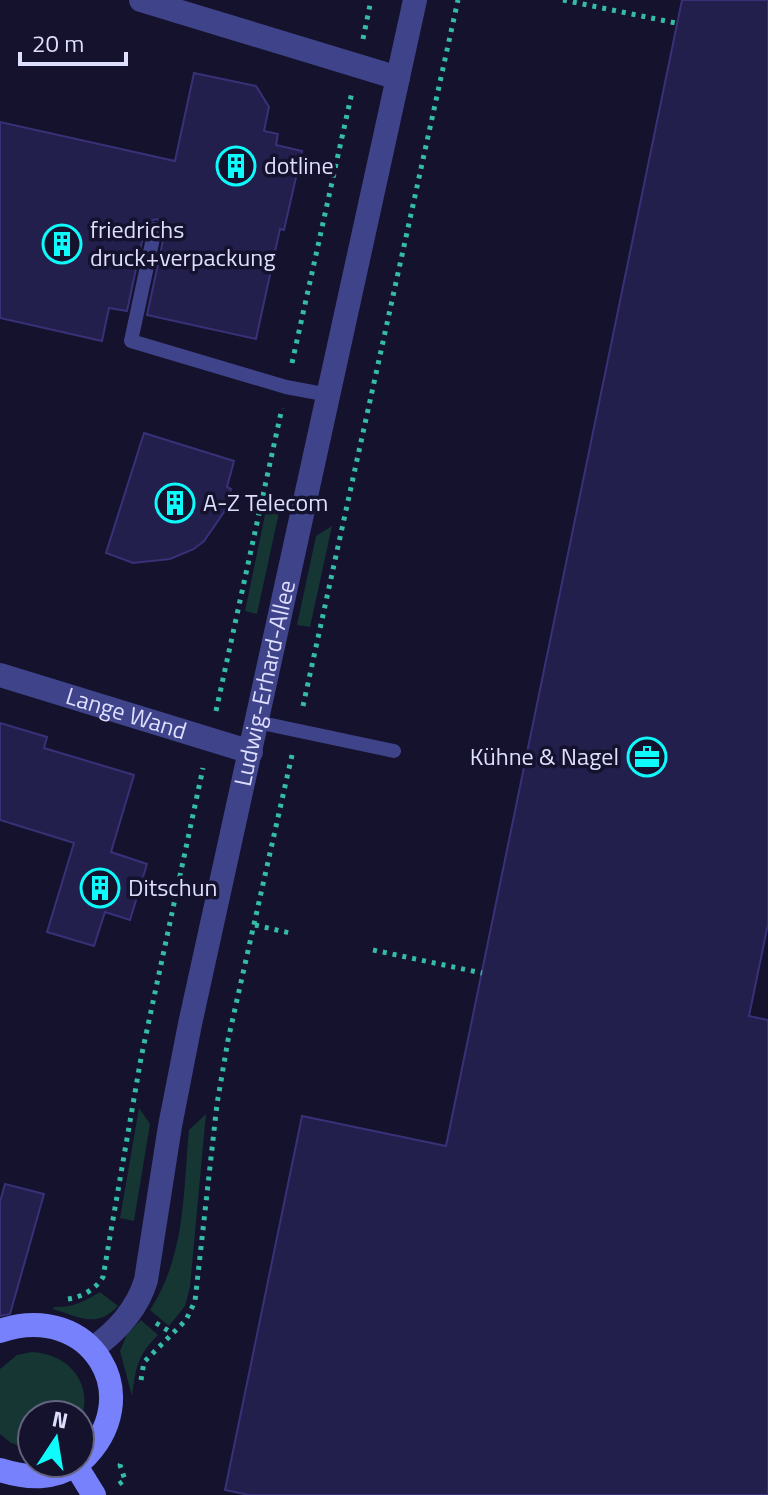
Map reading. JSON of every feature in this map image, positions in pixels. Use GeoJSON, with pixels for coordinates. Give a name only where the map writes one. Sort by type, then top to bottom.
{"type":"FeatureCollection","features":[{"type":"Feature","properties":{"kind":"street"},"geometry":{"type":"LineString","coordinates":[[141,0],[398,78]]}},
{"type":"Feature","properties":{"kind":"street","name":"Ludwig-Erhard-Allee"},"geometry":{"type":"LineString","coordinates":[[92,1349],[122,1324],[142,1295],[146,1280],[186,1039],[415,0]]}},
{"type":"Feature","properties":{"kind":"street","name":"Lange Wand"},"geometry":{"type":"LineString","coordinates":[[0,675],[251,752]]}},
{"type":"Feature","properties":{"kind":"street"},"geometry":{"type":"LineString","coordinates":[[0,1331],[21,1324],[47,1324],[72,1332],[92,1349],[106,1371],[112,1398],[108,1424],[96,1448]]}},
{"type":"Feature","properties":{"kind":"lane"},"geometry":{"type":"LineString","coordinates":[[155,229],[131,341],[286,387],[329,395]]}},
{"type":"Feature","properties":{"kind":"lane"},"geometry":{"type":"LineString","coordinates":[[257,722],[394,751]]}},
{"type":"Feature","properties":{"kind":"path"},"geometry":{"type":"LineString","coordinates":[[365,30],[371,0]]}},
{"type":"Feature","properties":{"kind":"path"},"geometry":{"type":"LineString","coordinates":[[563,0],[676,23]]}},
{"type":"Feature","properties":{"kind":"path"},"geometry":{"type":"LineString","coordinates":[[57,1300],[77,1298],[103,1277],[141,1058],[194,807]]}},
{"type":"Feature","properties":{"kind":"path"},"geometry":{"type":"LineString","coordinates":[[255,925],[290,933]]}},
{"type":"Feature","properties":{"kind":"path"},"geometry":{"type":"LineString","coordinates":[[373,950],[482,973]]}},
{"type":"Feature","properties":{"kind":"green space"},"geometry":{"type":"Polygon","coordinates":[[[268,500],[281,503],[257,614],[245,611],[268,500]]]}},
{"type":"Feature","properties":{"kind":"green space"},"geometry":{"type":"Polygon","coordinates":[[[332,526],[310,627],[297,625],[316,536],[332,526]]]}},
{"type":"Feature","properties":{"kind":"green space"},"geometry":{"type":"Polygon","coordinates":[[[139,1108],[150,1124],[134,1221],[120,1218],[139,1108]]]}},
{"type":"Feature","properties":{"kind":"green space"},"geometry":{"type":"Polygon","coordinates":[[[206,1114],[190,1287],[185,1306],[169,1326],[150,1310],[162,1289],[177,1245],[189,1130],[206,1114]]]}},
{"type":"Feature","properties":{"kind":"green space"},"geometry":{"type":"Polygon","coordinates":[[[100,1292],[118,1306],[102,1317],[80,1318],[53,1309],[78,1303],[100,1292]]]}},
{"type":"Feature","properties":{"kind":"green space"},"geometry":{"type":"Polygon","coordinates":[[[141,1320],[158,1335],[139,1362],[132,1396],[120,1351],[127,1334],[141,1320]]]}},
{"type":"Feature","properties":{"kind":"green space"},"geometry":{"type":"Polygon","coordinates":[[[32,1352],[46,1354],[68,1365],[81,1384],[84,1399],[16,1399],[16,1444],[0,1434],[0,1369],[17,1355],[32,1352]]]}},
{"type":"Feature","properties":{"kind":"building","name":"Kühne & Nagel"},"geometry":{"type":"Polygon","coordinates":[[[682,0],[768,0],[768,924],[749,1016],[768,1020],[768,1495],[249,1495],[225,1490],[302,1116],[446,1146],[682,0]]]}},
{"type":"Feature","properties":{"kind":"building"},"geometry":{"type":"Polygon","coordinates":[[[194,73],[256,86],[269,107],[264,131],[278,134],[276,145],[302,151],[284,230],[280,229],[256,339],[147,315],[165,231],[162,222],[156,219],[145,227],[127,311],[109,308],[102,341],[0,318],[0,122],[175,161],[194,73]]]}},
{"type":"Feature","properties":{"kind":"building","name":"A-Z Telecom"},"geometry":{"type":"Polygon","coordinates":[[[144,433],[234,461],[227,487],[231,489],[224,512],[204,541],[170,559],[133,563],[106,553],[144,433]]]}},
{"type":"Feature","properties":{"kind":"building"},"geometry":{"type":"Polygon","coordinates":[[[0,723],[47,737],[44,748],[134,775],[111,852],[147,864],[130,920],[105,912],[94,946],[47,932],[74,843],[0,820],[0,723]]]}},
{"type":"Feature","properties":{"kind":"building"},"geometry":{"type":"Polygon","coordinates":[[[5,1184],[44,1194],[10,1314],[0,1316],[0,1202],[5,1184]]]}},
{"type":"Feature","properties":{"kind":"place","name":"dotline"},"geometry":{"type":"Point","coordinates":[236,166]}},
{"type":"Feature","properties":{"kind":"place","name":"friedrichs druck+verpackung"},"geometry":{"type":"Point","coordinates":[62,244]}},
{"type":"Feature","properties":{"kind":"place","name":"A-Z Telecom"},"geometry":{"type":"Point","coordinates":[175,503]}},
{"type":"Feature","properties":{"kind":"place","name":"Kühne & Nagel"},"geometry":{"type":"Point","coordinates":[647,757]}},
{"type":"Feature","properties":{"kind":"place","name":"Ditschun"},"geometry":{"type":"Point","coordinates":[100,888]}}]}
